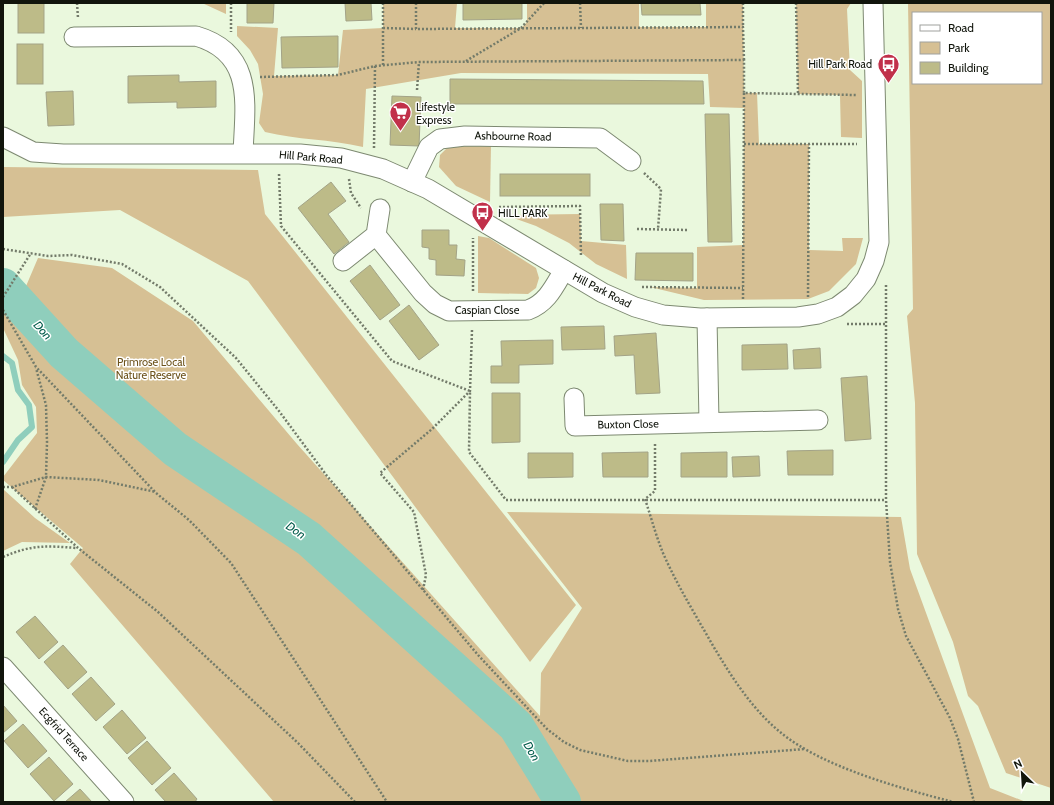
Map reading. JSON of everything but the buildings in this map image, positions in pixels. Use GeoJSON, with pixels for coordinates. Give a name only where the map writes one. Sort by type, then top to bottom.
{"type":"FeatureCollection","features":[{"type":"Feature","properties":{"kind":"street","name":"Hill Park Road"},"geometry":{"type":"LineString","coordinates":[[3,137],[33,152],[278,153],[350,160],[374,167],[428,189],[603,294],[635,308],[663,315],[707,318],[808,316],[838,307],[853,295],[866,279],[874,261],[879,242],[873,3]]}},
{"type":"Feature","properties":{"kind":"street"},"geometry":{"type":"LineString","coordinates":[[74,37],[196,36],[212,40],[226,50],[238,67],[244,86],[245,104],[243,153]]}},
{"type":"Feature","properties":{"kind":"street","name":"Ashbourne Road"},"geometry":{"type":"LineString","coordinates":[[412,182],[429,147],[440,139],[465,136],[600,138],[631,161]]}},
{"type":"Feature","properties":{"kind":"street"},"geometry":{"type":"LineString","coordinates":[[343,261],[377,232],[380,209]]}},
{"type":"Feature","properties":{"kind":"street","name":"Caspian Close"},"geometry":{"type":"LineString","coordinates":[[377,232],[423,293],[435,304],[449,311],[528,310],[538,306],[546,299],[564,270]]}},
{"type":"Feature","properties":{"kind":"street"},"geometry":{"type":"LineString","coordinates":[[707,318],[709,422]]}},
{"type":"Feature","properties":{"kind":"street","name":"Buxton Close"},"geometry":{"type":"LineString","coordinates":[[574,398],[575,426],[818,420]]}},
{"type":"Feature","properties":{"kind":"street","name":"Ecgfrid Terrace"},"geometry":{"type":"LineString","coordinates":[[3,667],[124,802]]}},
{"type":"Feature","properties":{"kind":"path"},"geometry":{"type":"LineString","coordinates":[[383,3],[383,66]]}},
{"type":"Feature","properties":{"kind":"path"},"geometry":{"type":"LineString","coordinates":[[416,3],[416,29]]}},
{"type":"Feature","properties":{"kind":"path"},"geometry":{"type":"LineString","coordinates":[[465,62],[521,28],[544,3]]}},
{"type":"Feature","properties":{"kind":"path"},"geometry":{"type":"LineString","coordinates":[[580,3],[581,28]]}},
{"type":"Feature","properties":{"kind":"path"},"geometry":{"type":"LineString","coordinates":[[743,3],[743,317]]}},
{"type":"Feature","properties":{"kind":"path"},"geometry":{"type":"LineString","coordinates":[[796,3],[798,94]]}},
{"type":"Feature","properties":{"kind":"path"},"geometry":{"type":"LineString","coordinates":[[383,28],[743,27]]}},
{"type":"Feature","properties":{"kind":"path"},"geometry":{"type":"LineString","coordinates":[[241,77],[338,75],[375,66],[419,62],[744,60]]}},
{"type":"Feature","properties":{"kind":"path"},"geometry":{"type":"LineString","coordinates":[[418,90],[419,62]]}},
{"type":"Feature","properties":{"kind":"path"},"geometry":{"type":"LineString","coordinates":[[374,167],[375,66]]}},
{"type":"Feature","properties":{"kind":"path"},"geometry":{"type":"LineString","coordinates":[[744,93],[875,95]]}},
{"type":"Feature","properties":{"kind":"path"},"geometry":{"type":"LineString","coordinates":[[744,144],[876,144]]}},
{"type":"Feature","properties":{"kind":"path"},"geometry":{"type":"LineString","coordinates":[[808,316],[809,144]]}},
{"type":"Feature","properties":{"kind":"path"},"geometry":{"type":"LineString","coordinates":[[278,153],[281,226],[392,361],[470,391]]}},
{"type":"Feature","properties":{"kind":"path"},"geometry":{"type":"LineString","coordinates":[[350,160],[350,194],[377,232]]}},
{"type":"Feature","properties":{"kind":"path"},"geometry":{"type":"LineString","coordinates":[[631,161],[661,189],[658,229]]}},
{"type":"Feature","properties":{"kind":"path"},"geometry":{"type":"LineString","coordinates":[[498,208],[580,206],[581,280]]}},
{"type":"Feature","properties":{"kind":"path"},"geometry":{"type":"LineString","coordinates":[[473,216],[473,310],[469,452],[506,500],[886,500]]}},
{"type":"Feature","properties":{"kind":"path"},"geometry":{"type":"LineString","coordinates":[[637,229],[688,230]]}},
{"type":"Feature","properties":{"kind":"path"},"geometry":{"type":"LineString","coordinates":[[3,249],[48,256],[72,255],[122,264],[160,287],[236,358],[280,411],[327,476],[478,655],[547,729],[564,742],[580,750],[628,761],[649,761],[805,749]]}},
{"type":"Feature","properties":{"kind":"path"},"geometry":{"type":"LineString","coordinates":[[3,297],[31,253]]}},
{"type":"Feature","properties":{"kind":"path"},"geometry":{"type":"LineString","coordinates":[[886,278],[886,500],[890,562],[898,609],[906,636],[950,718],[958,739],[974,802]]}},
{"type":"Feature","properties":{"kind":"path"},"geometry":{"type":"LineString","coordinates":[[636,287],[743,288]]}},
{"type":"Feature","properties":{"kind":"path"},"geometry":{"type":"LineString","coordinates":[[3,310],[36,367],[156,492],[189,520],[232,563],[386,802]]}},
{"type":"Feature","properties":{"kind":"path"},"geometry":{"type":"LineString","coordinates":[[35,509],[46,477],[46,405],[36,367]]}},
{"type":"Feature","properties":{"kind":"path"},"geometry":{"type":"LineString","coordinates":[[423,590],[426,575],[414,512],[380,472],[432,429],[470,391]]}},
{"type":"Feature","properties":{"kind":"path"},"geometry":{"type":"LineString","coordinates":[[645,499],[655,491],[655,424]]}},
{"type":"Feature","properties":{"kind":"path"},"geometry":{"type":"LineString","coordinates":[[3,488],[12,487],[46,477],[99,480],[156,492]]}},
{"type":"Feature","properties":{"kind":"path"},"geometry":{"type":"LineString","coordinates":[[12,487],[78,548],[158,612],[298,743],[356,802]]}},
{"type":"Feature","properties":{"kind":"path"},"geometry":{"type":"LineString","coordinates":[[645,499],[663,553],[684,595],[731,676],[762,716],[781,733],[805,749],[853,770],[912,791],[953,802]]}},
{"type":"Feature","properties":{"kind":"path"},"geometry":{"type":"LineString","coordinates":[[3,556],[24,548],[47,546],[78,548]]}},
{"type":"Feature","properties":{"kind":"green space"},"geometry":{"type":"Polygon","coordinates":[[[202,3],[226,3],[226,14],[202,3]]]}},
{"type":"Feature","properties":{"kind":"green space"},"geometry":{"type":"Polygon","coordinates":[[[383,3],[457,3],[455,28],[521,28],[527,22],[527,3],[639,3],[639,27],[706,27],[706,3],[743,3],[744,93],[757,93],[759,144],[809,144],[809,250],[843,251],[842,238],[863,238],[856,264],[829,291],[808,299],[704,300],[650,287],[697,288],[697,247],[743,245],[744,108],[710,107],[708,74],[461,73],[366,89],[363,147],[338,142],[289,137],[265,132],[259,123],[263,94],[258,64],[250,50],[237,36],[237,26],[278,28],[274,76],[338,75],[343,30],[383,28],[383,3]]]}},
{"type":"Feature","properties":{"kind":"green space"},"geometry":{"type":"Polygon","coordinates":[[[796,3],[851,3],[847,9],[850,70],[862,81],[862,138],[841,137],[840,95],[798,94],[796,3]]]}},
{"type":"Feature","properties":{"kind":"green space"},"geometry":{"type":"Polygon","coordinates":[[[908,3],[1051,3],[1051,788],[1006,773],[978,706],[968,696],[953,642],[917,554],[915,403],[907,316],[913,309],[908,3]]]}},
{"type":"Feature","properties":{"kind":"green space"},"geometry":{"type":"Polygon","coordinates":[[[491,145],[490,202],[456,186],[439,167],[440,155],[449,146],[491,145]]]}},
{"type":"Feature","properties":{"kind":"green space"},"geometry":{"type":"Polygon","coordinates":[[[3,167],[258,170],[265,214],[576,605],[530,662],[248,281],[120,210],[3,217],[3,167]]]}},
{"type":"Feature","properties":{"kind":"green space"},"geometry":{"type":"Polygon","coordinates":[[[580,214],[581,241],[626,245],[627,279],[596,264],[569,243],[536,226],[505,215],[580,214]]]}},
{"type":"Feature","properties":{"kind":"green space"},"geometry":{"type":"Polygon","coordinates":[[[478,236],[489,238],[536,268],[539,278],[536,288],[528,294],[478,293],[478,236]]]}},
{"type":"Feature","properties":{"kind":"green space","name":"Primrose Local Nature Reserve"},"geometry":{"type":"Polygon","coordinates":[[[38,258],[112,268],[193,321],[297,444],[540,716],[541,673],[582,608],[507,512],[901,517],[910,569],[990,788],[1026,802],[274,802],[70,564],[83,548],[3,480],[3,477],[37,433],[36,407],[22,385],[18,360],[3,328],[3,302],[7,300],[15,312],[38,258]]]}},
{"type":"Feature","properties":{"kind":"green space"},"geometry":{"type":"Polygon","coordinates":[[[3,489],[35,518],[70,543],[22,542],[3,551],[3,489]]]}},
{"type":"Feature","properties":{"kind":"waterway","name":"Don"},"geometry":{"type":"LineString","coordinates":[[3,286],[64,353],[175,449],[309,539],[516,726],[563,802]]}},
{"type":"Feature","properties":{"kind":"waterway"},"geometry":{"type":"LineString","coordinates":[[3,356],[12,363],[18,390],[29,405],[32,427],[18,440],[3,462]]}},
{"type":"Feature","properties":{"kind":"place","name":"Hill Park Road"},"geometry":{"type":"Point","coordinates":[888,84]}},
{"type":"Feature","properties":{"kind":"place","name":"Lifestyle Express"},"geometry":{"type":"Point","coordinates":[401,132]}},
{"type":"Feature","properties":{"kind":"place","name":"HILL PARK"},"geometry":{"type":"Point","coordinates":[483,232]}}]}
